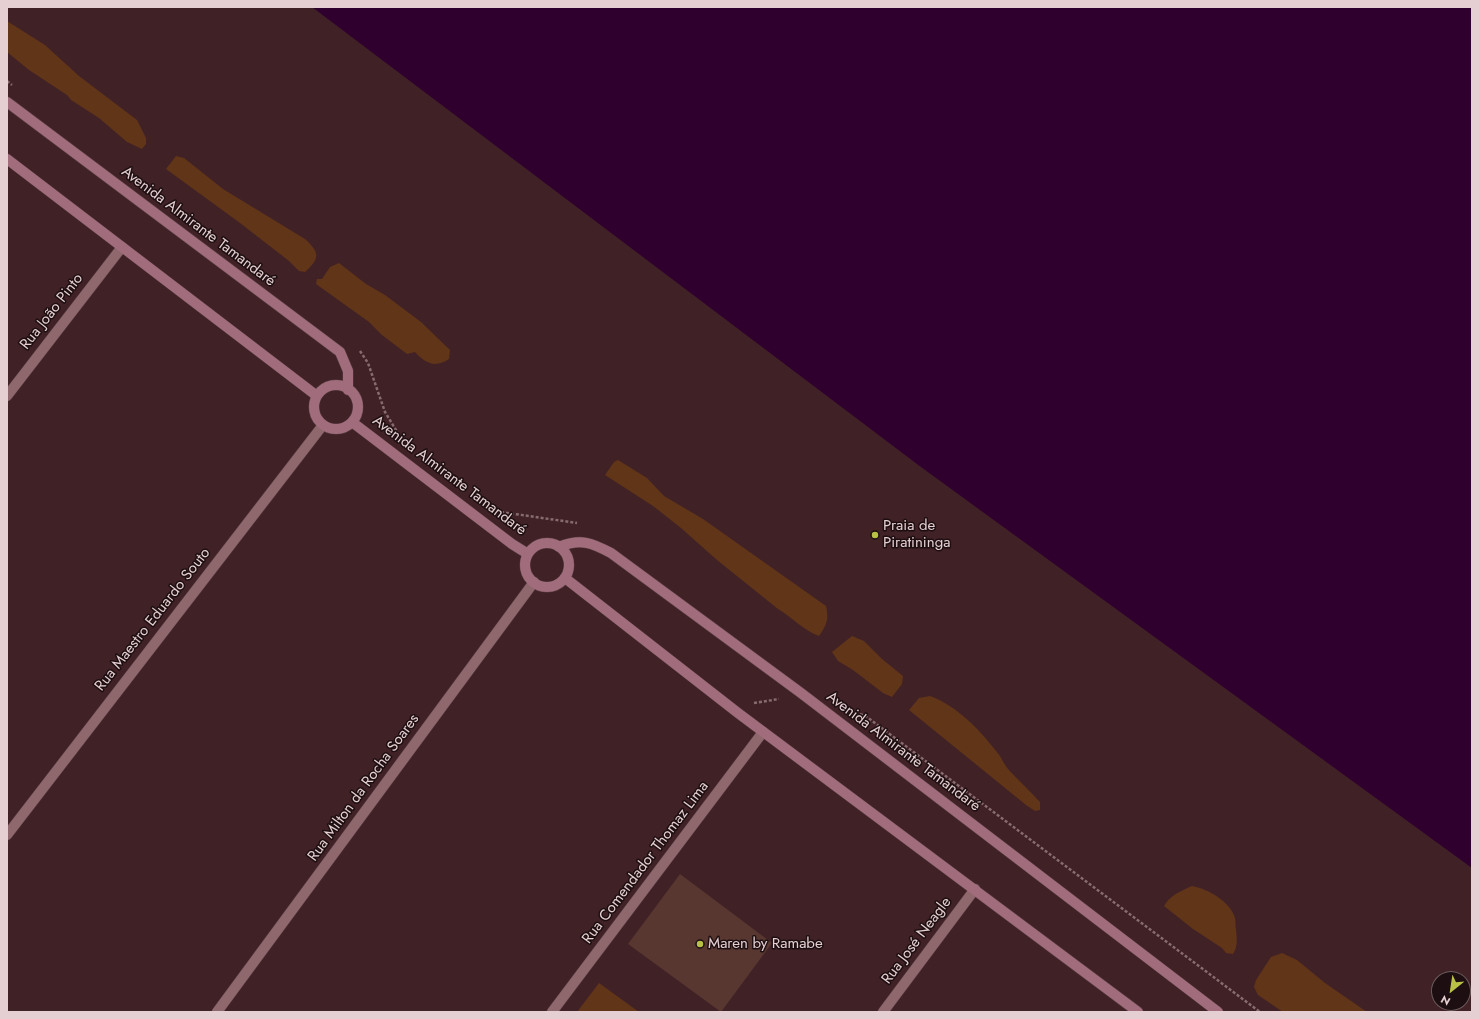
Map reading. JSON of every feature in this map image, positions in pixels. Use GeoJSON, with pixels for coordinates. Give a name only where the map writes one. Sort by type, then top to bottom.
{"type":"FeatureCollection","features":[{"type":"Feature","properties":{"kind":"street","name":"Avenida Almirante Tamandaré"},"geometry":{"type":"LineString","coordinates":[[7,102],[340,352],[348,372],[348,390]]}},
{"type":"Feature","properties":{"kind":"street"},"geometry":{"type":"LineString","coordinates":[[7,160],[317,396]]}},
{"type":"Feature","properties":{"kind":"street","name":"Rua João Pinto"},"geometry":{"type":"LineString","coordinates":[[7,396],[122,247]]}},
{"type":"Feature","properties":{"kind":"street"},"geometry":{"type":"LineString","coordinates":[[330,386],[336,386],[348,390],[357,401],[356,416],[352,422],[341,429],[328,428],[323,425],[315,414],[314,406],[317,396],[324,389],[330,386]]}},
{"type":"Feature","properties":{"kind":"street","name":"Avenida Almirante Tamandaré"},"geometry":{"type":"LineString","coordinates":[[352,422],[512,544],[528,554]]}},
{"type":"Feature","properties":{"kind":"street","name":"Rua Maestro Eduardo Souto"},"geometry":{"type":"LineString","coordinates":[[7,834],[323,425]]}},
{"type":"Feature","properties":{"kind":"street","name":"Avenida Almirante Tamandaré"},"geometry":{"type":"LineString","coordinates":[[559,547],[571,542],[591,543],[611,553],[801,693],[1218,1012]]}},
{"type":"Feature","properties":{"kind":"street"},"geometry":{"type":"LineString","coordinates":[[546,543],[559,547],[568,558],[569,564],[565,578],[554,586],[547,586],[534,582],[527,572],[526,566],[528,554],[539,545],[546,543]]}},
{"type":"Feature","properties":{"kind":"street"},"geometry":{"type":"LineString","coordinates":[[565,578],[763,732],[1138,1012]]}},
{"type":"Feature","properties":{"kind":"street","name":"Rua Milton da Rocha Soares"},"geometry":{"type":"LineString","coordinates":[[217,1012],[534,582]]}},
{"type":"Feature","properties":{"kind":"street","name":"Rua Comendador Thomaz Lima"},"geometry":{"type":"LineString","coordinates":[[552,1012],[763,732]]}},
{"type":"Feature","properties":{"kind":"street","name":"Rua José Neagle"},"geometry":{"type":"LineString","coordinates":[[883,1012],[975,889]]}},
{"type":"Feature","properties":{"kind":"shaded area"},"geometry":{"type":"Polygon","coordinates":[[[312,7],[1472,7],[1472,868],[921,467],[312,7]]]}},
{"type":"Feature","properties":{"kind":"shaded area"},"geometry":{"type":"Polygon","coordinates":[[[7,21],[45,45],[79,76],[137,120],[146,138],[146,144],[142,149],[127,142],[99,118],[29,70],[7,52],[7,21]]]}},
{"type":"Feature","properties":{"kind":"shaded area"},"geometry":{"type":"Polygon","coordinates":[[[176,156],[184,158],[223,189],[305,239],[315,251],[316,259],[314,263],[305,272],[299,271],[289,261],[240,223],[166,169],[176,156]]]}},
{"type":"Feature","properties":{"kind":"shaded area"},"geometry":{"type":"Polygon","coordinates":[[[339,263],[366,284],[385,295],[421,322],[450,350],[449,359],[435,364],[427,362],[415,352],[407,354],[382,335],[369,322],[316,284],[317,279],[322,279],[330,267],[339,263]]]}},
{"type":"Feature","properties":{"kind":"shaded area"},"geometry":{"type":"Polygon","coordinates":[[[618,460],[647,478],[664,496],[703,519],[826,606],[827,622],[819,636],[808,631],[778,609],[653,506],[605,475],[614,462],[618,460]]]}},
{"type":"Feature","properties":{"kind":"shaded area"},"geometry":{"type":"Polygon","coordinates":[[[852,636],[864,641],[882,659],[903,676],[902,684],[892,697],[883,693],[853,670],[838,661],[832,652],[852,636]]]}},
{"type":"Feature","properties":{"kind":"shaded area"},"geometry":{"type":"Polygon","coordinates":[[[930,696],[940,700],[958,712],[975,727],[998,753],[1008,769],[1040,802],[1040,810],[1035,811],[1026,805],[909,710],[919,698],[930,696]]]}},
{"type":"Feature","properties":{"kind":"shaded area"},"geometry":{"type":"Polygon","coordinates":[[[1192,886],[1205,890],[1218,897],[1232,912],[1235,920],[1237,939],[1236,948],[1233,954],[1226,953],[1222,948],[1193,929],[1164,906],[1173,896],[1192,886]]]}},
{"type":"Feature","properties":{"kind":"shaded area"},"geometry":{"type":"Polygon","coordinates":[[[1282,953],[1297,960],[1325,983],[1367,1012],[1283,1012],[1258,995],[1254,987],[1256,980],[1271,957],[1282,953]]]}},
{"type":"Feature","properties":{"kind":"shaded area"},"geometry":{"type":"Polygon","coordinates":[[[599,983],[639,1012],[577,1012],[599,983]]]}},
{"type":"Feature","properties":{"kind":"building","name":"Maren by Ramabe"},"geometry":{"type":"Polygon","coordinates":[[[680,874],[772,943],[721,1012],[628,944],[680,874]]]}},
{"type":"Feature","properties":{"kind":"place","name":"Praia de Piratininga"},"geometry":{"type":"Point","coordinates":[875,535]}},
{"type":"Feature","properties":{"kind":"place","name":"Maren by Ramabe"},"geometry":{"type":"Point","coordinates":[700,944]}}]}
